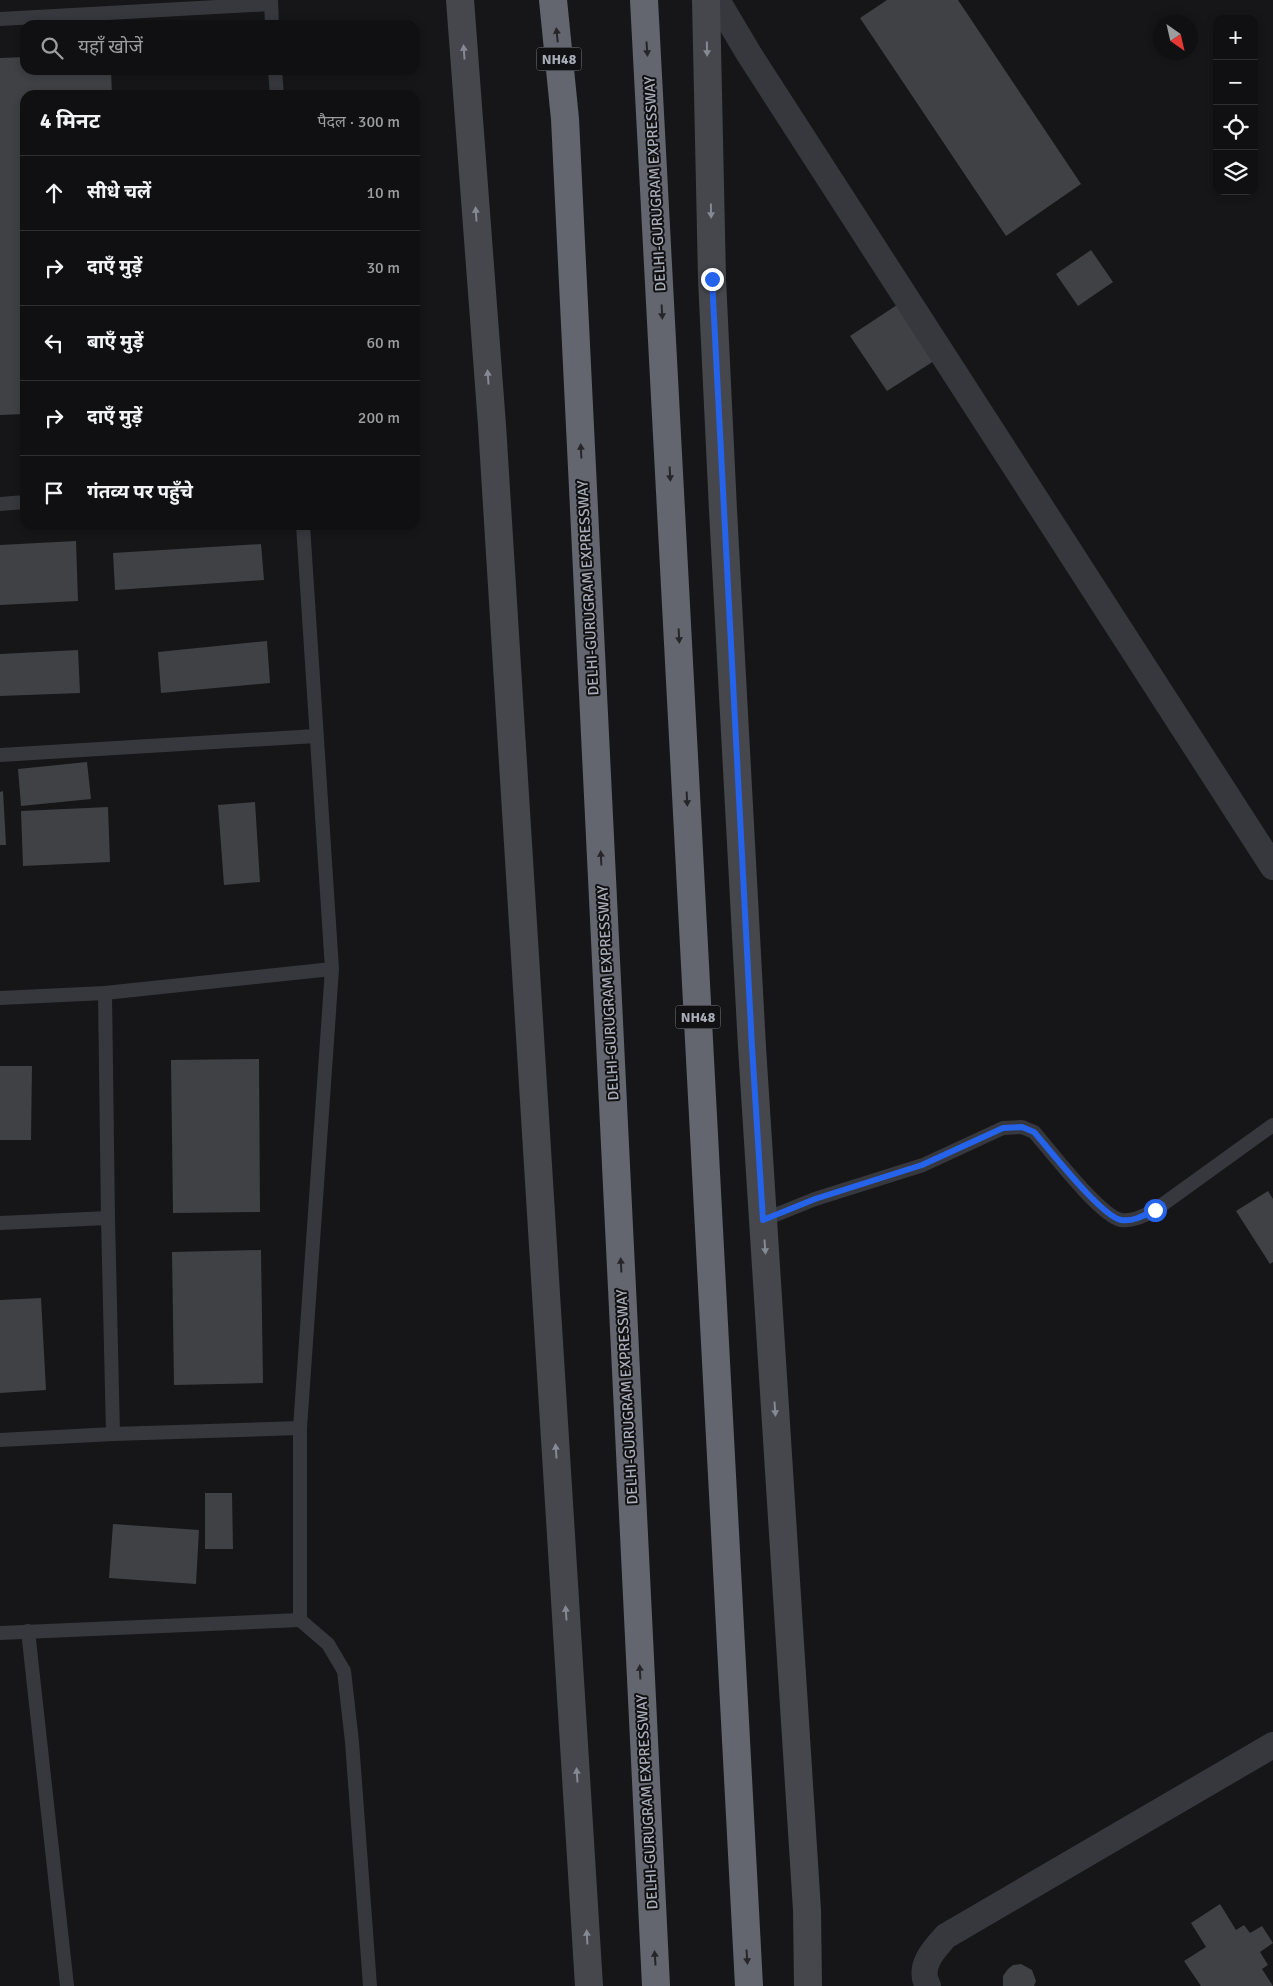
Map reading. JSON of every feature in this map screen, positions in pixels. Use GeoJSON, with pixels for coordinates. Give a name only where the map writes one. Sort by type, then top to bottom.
{"type":"FeatureCollection","features":[{"type":"Feature","properties":{"kind":"highway","name":"DELHI-GURUGRAM EXPRESSWAY"},"geometry":{"type":"LineString","coordinates":[[553,0],[565,119],[656,1986]]}},
{"type":"Feature","properties":{"kind":"highway","name":"DELHI-GURUGRAM EXPRESSWAY"},"geometry":{"type":"LineString","coordinates":[[644,0],[749,1986]]}},
{"type":"Feature","properties":{"kind":"main road"},"geometry":{"type":"LineString","coordinates":[[460,0],[492,425],[589,1986]]}},
{"type":"Feature","properties":{"kind":"main road"},"geometry":{"type":"LineString","coordinates":[[706,0],[712,279],[752,1038],[807,1910],[808,1986]]}},
{"type":"Feature","properties":{"kind":"street"},"geometry":{"type":"LineString","coordinates":[[717,0],[749,54],[1273,868]]}},
{"type":"Feature","properties":{"kind":"street"},"geometry":{"type":"LineString","coordinates":[[928,1986],[924,1968],[931,1952],[946,1936],[1273,1746]]}},
{"type":"Feature","properties":{"kind":"lane"},"geometry":{"type":"LineString","coordinates":[[0,19],[271,2],[272,20]]}},
{"type":"Feature","properties":{"kind":"lane"},"geometry":{"type":"LineString","coordinates":[[275,75],[277,90]]}},
{"type":"Feature","properties":{"kind":"lane"},"geometry":{"type":"LineString","coordinates":[[0,504],[20,502]]}},
{"type":"Feature","properties":{"kind":"lane"},"geometry":{"type":"LineString","coordinates":[[300,1620],[300,1428],[332,969],[303,530]]}},
{"type":"Feature","properties":{"kind":"lane"},"geometry":{"type":"LineString","coordinates":[[0,755],[316,736]]}},
{"type":"Feature","properties":{"kind":"lane"},"geometry":{"type":"LineString","coordinates":[[0,998],[105,993],[332,969]]}},
{"type":"Feature","properties":{"kind":"lane"},"geometry":{"type":"LineString","coordinates":[[105,993],[113,1434]]}},
{"type":"Feature","properties":{"kind":"lane"},"geometry":{"type":"LineString","coordinates":[[763,1220],[815,1199],[922,1165],[1003,1128],[1022,1127],[1034,1132],[1101,1208],[1121,1220],[1138,1218],[1155,1210],[1273,1125]]}},
{"type":"Feature","properties":{"kind":"lane"},"geometry":{"type":"LineString","coordinates":[[0,1223],[108,1218]]}},
{"type":"Feature","properties":{"kind":"lane"},"geometry":{"type":"LineString","coordinates":[[0,1440],[300,1428]]}},
{"type":"Feature","properties":{"kind":"lane"},"geometry":{"type":"LineString","coordinates":[[0,1633],[28,1630],[300,1620],[328,1644],[344,1671],[352,1742],[370,1986]]}},
{"type":"Feature","properties":{"kind":"lane"},"geometry":{"type":"LineString","coordinates":[[28,1630],[67,1986]]}},
{"type":"Feature","properties":{"kind":"building"},"geometry":{"type":"Polygon","coordinates":[[[887,0],[958,0],[1081,184],[1006,236],[860,18],[887,0]]]}},
{"type":"Feature","properties":{"kind":"building"},"geometry":{"type":"Polygon","coordinates":[[[20,57],[20,75],[111,75],[112,90],[20,90],[20,414],[0,415],[0,58],[20,57]]]}},
{"type":"Feature","properties":{"kind":"building"},"geometry":{"type":"Polygon","coordinates":[[[1091,250],[1113,282],[1078,306],[1056,274],[1091,250]]]}},
{"type":"Feature","properties":{"kind":"building"},"geometry":{"type":"Polygon","coordinates":[[[897,305],[934,361],[887,391],[850,336],[897,305]]]}},
{"type":"Feature","properties":{"kind":"building"},"geometry":{"type":"Polygon","coordinates":[[[76,541],[78,601],[0,605],[0,545],[76,541]]]}},
{"type":"Feature","properties":{"kind":"building"},"geometry":{"type":"Polygon","coordinates":[[[261,544],[264,580],[115,590],[113,553],[261,544]]]}},
{"type":"Feature","properties":{"kind":"building"},"geometry":{"type":"Polygon","coordinates":[[[267,641],[270,683],[161,693],[158,652],[267,641]]]}},
{"type":"Feature","properties":{"kind":"building"},"geometry":{"type":"Polygon","coordinates":[[[78,650],[80,693],[0,696],[0,654],[78,650]]]}},
{"type":"Feature","properties":{"kind":"building"},"geometry":{"type":"Polygon","coordinates":[[[87,762],[91,799],[21,806],[18,769],[87,762]]]}},
{"type":"Feature","properties":{"kind":"building"},"geometry":{"type":"Polygon","coordinates":[[[3,791],[6,845],[0,845],[0,792],[3,791]]]}},
{"type":"Feature","properties":{"kind":"building"},"geometry":{"type":"Polygon","coordinates":[[[255,802],[260,882],[224,885],[218,805],[255,802]]]}},
{"type":"Feature","properties":{"kind":"building"},"geometry":{"type":"Polygon","coordinates":[[[108,807],[110,862],[23,866],[21,811],[108,807]]]}},
{"type":"Feature","properties":{"kind":"building"},"geometry":{"type":"Polygon","coordinates":[[[259,1059],[260,1212],[173,1213],[171,1060],[259,1059]]]}},
{"type":"Feature","properties":{"kind":"building"},"geometry":{"type":"Polygon","coordinates":[[[0,1066],[32,1066],[31,1140],[0,1140],[0,1066]]]}},
{"type":"Feature","properties":{"kind":"building"},"geometry":{"type":"Polygon","coordinates":[[[1268,1191],[1273,1199],[1273,1262],[1270,1264],[1236,1211],[1268,1191]]]}},
{"type":"Feature","properties":{"kind":"building"},"geometry":{"type":"Polygon","coordinates":[[[261,1250],[263,1383],[174,1385],[172,1252],[261,1250]]]}},
{"type":"Feature","properties":{"kind":"building"},"geometry":{"type":"Polygon","coordinates":[[[41,1298],[46,1390],[0,1393],[0,1300],[41,1298]]]}},
{"type":"Feature","properties":{"kind":"building"},"geometry":{"type":"Polygon","coordinates":[[[205,1493],[232,1493],[233,1549],[205,1549],[205,1493]]]}},
{"type":"Feature","properties":{"kind":"building"},"geometry":{"type":"Polygon","coordinates":[[[113,1524],[199,1530],[196,1584],[109,1578],[113,1524]]]}},
{"type":"Feature","properties":{"kind":"building"},"geometry":{"type":"Polygon","coordinates":[[[1220,1904],[1236,1930],[1244,1925],[1250,1933],[1262,1926],[1273,1943],[1260,1952],[1268,1965],[1262,1969],[1273,1986],[1201,1986],[1184,1961],[1206,1947],[1191,1923],[1220,1904]]]}},
{"type":"Feature","properties":{"kind":"building"},"geometry":{"type":"Polygon","coordinates":[[[1021,1964],[1032,1970],[1036,1981],[1034,1986],[1003,1986],[1003,1976],[1008,1969],[1013,1965],[1021,1964]]]}},
{"type":"Feature","properties":{"kind":"route"},"geometry":{"type":"LineString","coordinates":[[712,279],[752,1047],[763,1220],[815,1199],[922,1165],[1003,1128],[1022,1127],[1034,1132],[1101,1208],[1121,1220],[1138,1218],[1155,1210]]}}]}
